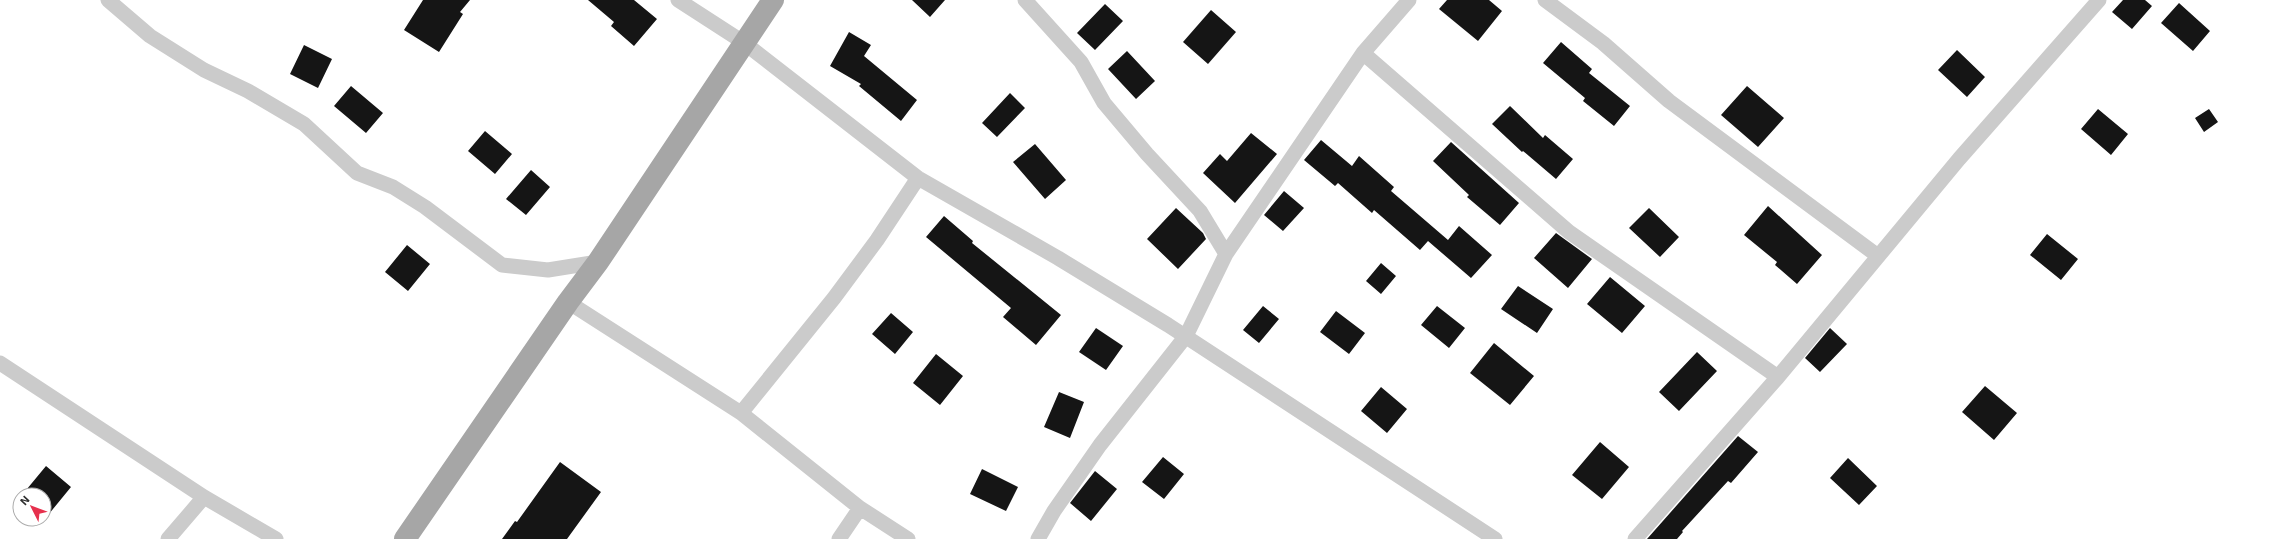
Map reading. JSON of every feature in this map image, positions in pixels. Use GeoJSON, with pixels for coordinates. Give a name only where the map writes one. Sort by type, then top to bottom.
{"type":"FeatureCollection","features":[{"type":"Feature","properties":{"kind":"main road"},"geometry":{"type":"LineString","coordinates":[[405,539],[568,302],[598,262],[773,0]]}},
{"type":"Feature","properties":{"kind":"street"},"geometry":{"type":"LineString","coordinates":[[108,0],[150,36],[204,70],[248,91],[304,124],[357,173],[392,187],[425,207],[502,265],[548,270],[598,262]]}},
{"type":"Feature","properties":{"kind":"street"},"geometry":{"type":"LineString","coordinates":[[678,0],[744,42],[918,178],[1058,258],[1186,336],[1495,539]]}},
{"type":"Feature","properties":{"kind":"street"},"geometry":{"type":"LineString","coordinates":[[1025,0],[1081,62],[1104,103],[1142,149],[1200,211],[1226,254]]}},
{"type":"Feature","properties":{"kind":"street"},"geometry":{"type":"LineString","coordinates":[[1038,539],[1054,511],[1100,445],[1186,336],[1226,254],[1363,53],[1409,0]]}},
{"type":"Feature","properties":{"kind":"street"},"geometry":{"type":"LineString","coordinates":[[1545,0],[1603,43],[1669,101],[1878,256]]}},
{"type":"Feature","properties":{"kind":"street"},"geometry":{"type":"LineString","coordinates":[[1635,539],[1778,377],[1959,159],[2099,0]]}},
{"type":"Feature","properties":{"kind":"street"},"geometry":{"type":"LineString","coordinates":[[1363,53],[1569,232],[1778,377]]}},
{"type":"Feature","properties":{"kind":"street"},"geometry":{"type":"LineString","coordinates":[[741,413],[834,298],[877,240],[918,178]]}},
{"type":"Feature","properties":{"kind":"street"},"geometry":{"type":"LineString","coordinates":[[568,302],[741,413],[860,508],[908,539]]}},
{"type":"Feature","properties":{"kind":"street"},"geometry":{"type":"LineString","coordinates":[[0,363],[204,497],[276,539]]}},
{"type":"Feature","properties":{"kind":"street"},"geometry":{"type":"LineString","coordinates":[[168,539],[204,497]]}},
{"type":"Feature","properties":{"kind":"street"},"geometry":{"type":"LineString","coordinates":[[839,539],[860,508]]}},
{"type":"Feature","properties":{"kind":"building"},"geometry":{"type":"Polygon","coordinates":[[[423,0],[470,0],[460,12],[463,14],[439,52],[404,30],[423,0]]]}},
{"type":"Feature","properties":{"kind":"building"},"geometry":{"type":"Polygon","coordinates":[[[588,0],[634,0],[657,19],[634,46],[611,26],[614,22],[588,0]]]}},
{"type":"Feature","properties":{"kind":"building"},"geometry":{"type":"Polygon","coordinates":[[[912,0],[945,0],[930,17],[912,0]]]}},
{"type":"Feature","properties":{"kind":"building"},"geometry":{"type":"Polygon","coordinates":[[[1447,0],[1489,0],[1502,11],[1478,41],[1439,9],[1447,0]]]}},
{"type":"Feature","properties":{"kind":"building"},"geometry":{"type":"Polygon","coordinates":[[[2123,0],[2145,0],[2152,6],[2132,29],[2112,12],[2123,0]]]}},
{"type":"Feature","properties":{"kind":"building"},"geometry":{"type":"Polygon","coordinates":[[[2179,3],[2210,31],[2193,51],[2161,23],[2179,3]]]}},
{"type":"Feature","properties":{"kind":"building"},"geometry":{"type":"Polygon","coordinates":[[[1105,4],[1123,21],[1095,50],[1077,33],[1105,4]]]}},
{"type":"Feature","properties":{"kind":"building"},"geometry":{"type":"Polygon","coordinates":[[[1211,10],[1236,32],[1208,64],[1183,42],[1211,10]]]}},
{"type":"Feature","properties":{"kind":"building"},"geometry":{"type":"Polygon","coordinates":[[[849,32],[871,45],[864,56],[917,100],[901,121],[859,86],[861,84],[830,66],[849,32]]]}},
{"type":"Feature","properties":{"kind":"building"},"geometry":{"type":"Polygon","coordinates":[[[1561,42],[1592,69],[1589,73],[1630,106],[1614,126],[1583,101],[1585,98],[1543,63],[1561,42]]]}},
{"type":"Feature","properties":{"kind":"building"},"geometry":{"type":"Polygon","coordinates":[[[304,45],[332,59],[318,88],[290,74],[304,45]]]}},
{"type":"Feature","properties":{"kind":"building"},"geometry":{"type":"Polygon","coordinates":[[[1957,50],[1985,77],[1967,97],[1938,70],[1957,50]]]}},
{"type":"Feature","properties":{"kind":"building"},"geometry":{"type":"Polygon","coordinates":[[[1127,51],[1155,81],[1136,99],[1108,69],[1127,51]]]}},
{"type":"Feature","properties":{"kind":"building"},"geometry":{"type":"Polygon","coordinates":[[[351,86],[383,113],[366,133],[334,106],[351,86]]]}},
{"type":"Feature","properties":{"kind":"building"},"geometry":{"type":"Polygon","coordinates":[[[1747,86],[1784,118],[1758,147],[1721,115],[1747,86]]]}},
{"type":"Feature","properties":{"kind":"building"},"geometry":{"type":"Polygon","coordinates":[[[1010,93],[1025,108],[997,137],[982,123],[1010,93]]]}},
{"type":"Feature","properties":{"kind":"building"},"geometry":{"type":"Polygon","coordinates":[[[1510,106],[1543,138],[1545,135],[1573,159],[1556,179],[1523,151],[1522,152],[1492,124],[1510,106]]]}},
{"type":"Feature","properties":{"kind":"building"},"geometry":{"type":"Polygon","coordinates":[[[2098,109],[2128,134],[2111,155],[2081,129],[2098,109]]]}},
{"type":"Feature","properties":{"kind":"building"},"geometry":{"type":"Polygon","coordinates":[[[2209,109],[2218,122],[2204,132],[2195,118],[2209,109]]]}},
{"type":"Feature","properties":{"kind":"building"},"geometry":{"type":"Polygon","coordinates":[[[485,131],[512,154],[495,174],[468,151],[485,131]]]}},
{"type":"Feature","properties":{"kind":"building"},"geometry":{"type":"Polygon","coordinates":[[[1251,133],[1277,154],[1235,203],[1203,173],[1220,154],[1227,161],[1251,133]]]}},
{"type":"Feature","properties":{"kind":"building"},"geometry":{"type":"Polygon","coordinates":[[[1321,140],[1352,166],[1359,156],[1394,187],[1391,191],[1448,240],[1459,226],[1492,255],[1471,278],[1428,241],[1420,250],[1374,210],[1372,213],[1338,183],[1335,186],[1304,160],[1321,140]]]}},
{"type":"Feature","properties":{"kind":"building"},"geometry":{"type":"Polygon","coordinates":[[[1451,142],[1519,203],[1500,225],[1467,197],[1469,195],[1433,161],[1451,142]]]}},
{"type":"Feature","properties":{"kind":"building"},"geometry":{"type":"Polygon","coordinates":[[[1035,144],[1066,180],[1045,199],[1013,162],[1035,144]]]}},
{"type":"Feature","properties":{"kind":"building"},"geometry":{"type":"Polygon","coordinates":[[[531,170],[550,187],[526,215],[506,199],[531,170]]]}},
{"type":"Feature","properties":{"kind":"building"},"geometry":{"type":"Polygon","coordinates":[[[1284,191],[1304,208],[1283,231],[1264,215],[1284,191]]]}},
{"type":"Feature","properties":{"kind":"building"},"geometry":{"type":"Polygon","coordinates":[[[1768,206],[1822,255],[1797,284],[1775,265],[1777,262],[1744,235],[1768,206]]]}},
{"type":"Feature","properties":{"kind":"building"},"geometry":{"type":"Polygon","coordinates":[[[1176,208],[1203,233],[1206,239],[1178,269],[1147,239],[1176,208]]]}},
{"type":"Feature","properties":{"kind":"building"},"geometry":{"type":"Polygon","coordinates":[[[1649,208],[1679,237],[1660,257],[1629,228],[1649,208]]]}},
{"type":"Feature","properties":{"kind":"building"},"geometry":{"type":"Polygon","coordinates":[[[944,216],[973,241],[972,243],[1061,315],[1036,345],[1003,317],[1011,308],[926,237],[944,216]]]}},
{"type":"Feature","properties":{"kind":"building"},"geometry":{"type":"Polygon","coordinates":[[[1556,233],[1592,259],[1568,288],[1534,258],[1556,233]]]}},
{"type":"Feature","properties":{"kind":"building"},"geometry":{"type":"Polygon","coordinates":[[[2047,234],[2078,259],[2061,280],[2030,255],[2047,234]]]}},
{"type":"Feature","properties":{"kind":"building"},"geometry":{"type":"Polygon","coordinates":[[[407,245],[430,264],[408,291],[385,272],[407,245]]]}},
{"type":"Feature","properties":{"kind":"building"},"geometry":{"type":"Polygon","coordinates":[[[1381,263],[1396,276],[1381,294],[1366,281],[1381,263]]]}},
{"type":"Feature","properties":{"kind":"building"},"geometry":{"type":"Polygon","coordinates":[[[1610,277],[1645,306],[1622,333],[1587,304],[1610,277]]]}},
{"type":"Feature","properties":{"kind":"building"},"geometry":{"type":"Polygon","coordinates":[[[1518,286],[1553,309],[1537,333],[1501,309],[1518,286]]]}},
{"type":"Feature","properties":{"kind":"building"},"geometry":{"type":"Polygon","coordinates":[[[1263,306],[1279,319],[1259,343],[1243,330],[1263,306]]]}},
{"type":"Feature","properties":{"kind":"building"},"geometry":{"type":"Polygon","coordinates":[[[1437,306],[1465,328],[1449,348],[1421,325],[1437,306]]]}},
{"type":"Feature","properties":{"kind":"building"},"geometry":{"type":"Polygon","coordinates":[[[1336,311],[1365,333],[1349,354],[1320,332],[1336,311]]]}},
{"type":"Feature","properties":{"kind":"building"},"geometry":{"type":"Polygon","coordinates":[[[891,313],[913,332],[895,354],[872,334],[891,313]]]}},
{"type":"Feature","properties":{"kind":"building"},"geometry":{"type":"Polygon","coordinates":[[[1096,328],[1123,346],[1106,370],[1079,352],[1096,328]]]}},
{"type":"Feature","properties":{"kind":"building"},"geometry":{"type":"Polygon","coordinates":[[[1830,328],[1847,344],[1820,372],[1805,358],[1830,328]]]}},
{"type":"Feature","properties":{"kind":"building"},"geometry":{"type":"Polygon","coordinates":[[[1494,343],[1534,376],[1510,405],[1470,373],[1494,343]]]}},
{"type":"Feature","properties":{"kind":"building"},"geometry":{"type":"Polygon","coordinates":[[[1697,352],[1717,371],[1679,411],[1659,392],[1697,352]]]}},
{"type":"Feature","properties":{"kind":"building"},"geometry":{"type":"Polygon","coordinates":[[[936,354],[963,376],[940,405],[913,383],[936,354]]]}},
{"type":"Feature","properties":{"kind":"building"},"geometry":{"type":"Polygon","coordinates":[[[1985,386],[2017,413],[1994,440],[1962,412],[1985,386]]]}},
{"type":"Feature","properties":{"kind":"building"},"geometry":{"type":"Polygon","coordinates":[[[1381,387],[1407,409],[1387,433],[1361,411],[1381,387]]]}},
{"type":"Feature","properties":{"kind":"building"},"geometry":{"type":"Polygon","coordinates":[[[1059,392],[1084,402],[1070,438],[1044,427],[1059,392]]]}},
{"type":"Feature","properties":{"kind":"building"},"geometry":{"type":"Polygon","coordinates":[[[1738,436],[1758,452],[1731,483],[1728,481],[1682,531],[1683,532],[1677,539],[1647,539],[1738,436]]]}},
{"type":"Feature","properties":{"kind":"building"},"geometry":{"type":"Polygon","coordinates":[[[1600,442],[1629,467],[1602,499],[1572,475],[1600,442]]]}},
{"type":"Feature","properties":{"kind":"building"},"geometry":{"type":"Polygon","coordinates":[[[1163,457],[1184,474],[1164,499],[1142,482],[1163,457]]]}},
{"type":"Feature","properties":{"kind":"building"},"geometry":{"type":"Polygon","coordinates":[[[1848,458],[1877,486],[1859,505],[1830,478],[1848,458]]]}},
{"type":"Feature","properties":{"kind":"building"},"geometry":{"type":"Polygon","coordinates":[[[560,462],[601,492],[567,539],[502,539],[515,521],[517,522],[560,462]]]}},
{"type":"Feature","properties":{"kind":"building"},"geometry":{"type":"Polygon","coordinates":[[[46,466],[71,487],[52,510],[52,487],[29,487],[46,466]]]}},
{"type":"Feature","properties":{"kind":"building"},"geometry":{"type":"Polygon","coordinates":[[[982,469],[1018,487],[1006,511],[970,494],[982,469]]]}},
{"type":"Feature","properties":{"kind":"building"},"geometry":{"type":"Polygon","coordinates":[[[1095,471],[1117,489],[1091,521],[1070,503],[1095,471]]]}}]}
